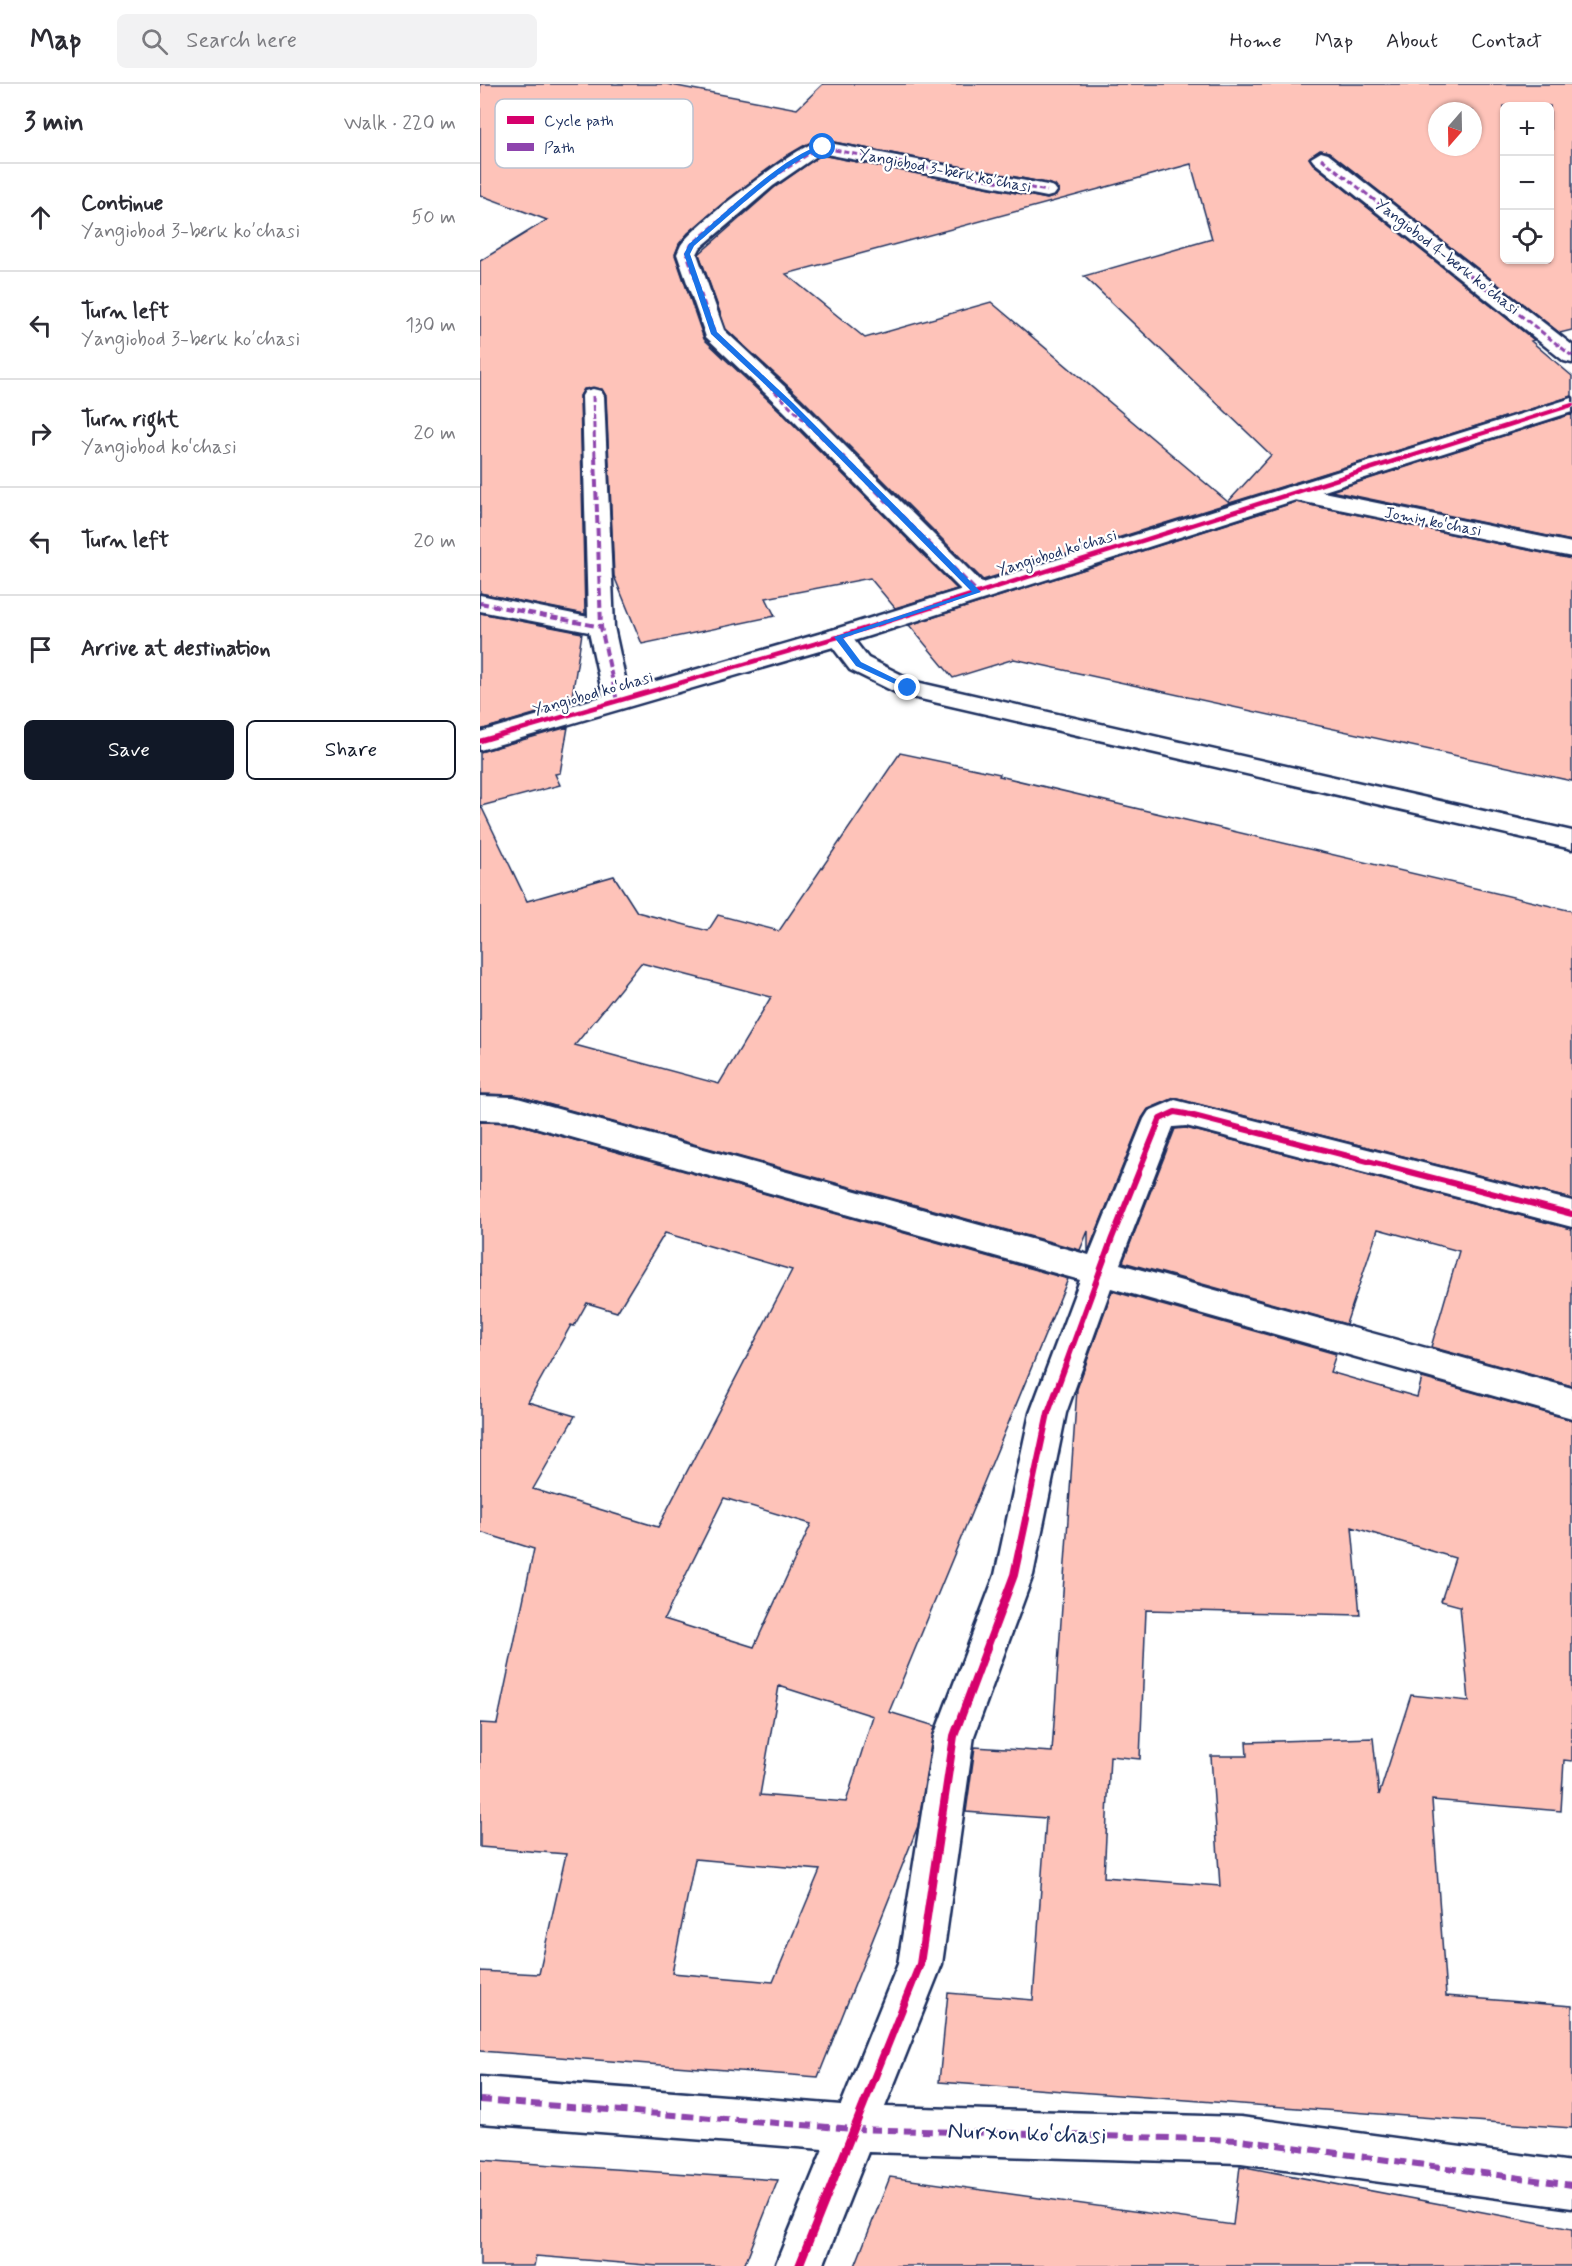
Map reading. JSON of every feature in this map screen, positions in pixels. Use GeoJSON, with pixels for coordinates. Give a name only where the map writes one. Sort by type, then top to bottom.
{"type":"FeatureCollection","features":[{"type":"Feature","properties":{"kind":"street","name":"Yangiobod 3-berk koʼchasi"},"geometry":{"type":"LineString","coordinates":[[977,592],[714,332],[687,254],[692,245],[766,182],[811,150],[819,147],[1047,191]]}},
{"type":"Feature","properties":{"kind":"street","name":"Yangiobod 4-berk koʼchasi"},"geometry":{"type":"LineString","coordinates":[[1322,158],[1572,356]]}},
{"type":"Feature","properties":{"kind":"street"},"geometry":{"type":"LineString","coordinates":[[593,396],[601,627],[617,701]]}},
{"type":"Feature","properties":{"kind":"street","name":"Yangiobod koʻchasi"},"geometry":{"type":"LineString","coordinates":[[480,741],[838,637],[1572,405]]}},
{"type":"Feature","properties":{"kind":"street","name":"Jomiy koʻchasi"},"geometry":{"type":"LineString","coordinates":[[1294,493],[1572,550]]}},
{"type":"Feature","properties":{"kind":"street"},"geometry":{"type":"LineString","coordinates":[[480,603],[601,627]]}},
{"type":"Feature","properties":{"kind":"street"},"geometry":{"type":"LineString","coordinates":[[838,637],[859,664],[908,688],[1572,840]]}},
{"type":"Feature","properties":{"kind":"street"},"geometry":{"type":"LineString","coordinates":[[480,1108],[514,1109],[1572,1403]]}},
{"type":"Feature","properties":{"kind":"street"},"geometry":{"type":"LineString","coordinates":[[799,2266],[920,1964],[954,1736],[1014,1575],[1048,1413],[1100,1271],[1160,1119],[1175,1112],[1572,1214]]}},
{"type":"Feature","properties":{"kind":"street","name":"Nurxon koʻchasi"},"geometry":{"type":"LineString","coordinates":[[480,2100],[854,2128],[1241,2140],[1572,2185]]}},
{"type":"Feature","properties":{"kind":"building"},"geometry":{"type":"Polygon","coordinates":[[[480,84],[666,84],[797,109],[823,84],[1572,84],[1572,330],[1560,333],[1329,152],[1320,150],[1309,158],[1313,164],[1534,340],[1531,341],[1572,376],[1572,396],[983,580],[801,398],[726,329],[699,254],[774,188],[821,155],[1047,199],[1056,196],[1059,190],[1047,183],[818,139],[788,155],[723,203],[688,233],[679,244],[675,255],[704,339],[781,412],[957,589],[895,608],[870,578],[766,598],[775,616],[642,644],[614,576],[606,396],[602,389],[584,389],[580,396],[585,614],[480,593],[480,261],[547,220],[480,195],[480,84]],[[1191,164],[786,274],[865,338],[991,302],[1228,502],[1271,455],[1084,276],[1212,239],[1191,164]]]}},
{"type":"Feature","properties":{"kind":"building"},"geometry":{"type":"Polygon","coordinates":[[[1572,414],[1572,541],[1331,491],[1572,414]]]}},
{"type":"Feature","properties":{"kind":"building"},"geometry":{"type":"Polygon","coordinates":[[[1296,502],[1572,559],[1572,781],[1014,659],[953,678],[909,625],[1296,502]]]}},
{"type":"Feature","properties":{"kind":"building"},"geometry":{"type":"Polygon","coordinates":[[[480,613],[582,633],[571,703],[480,730],[480,613]]]}},
{"type":"Feature","properties":{"kind":"building"},"geometry":{"type":"Polygon","coordinates":[[[568,727],[560,773],[555,774],[560,785],[481,806],[527,901],[614,876],[637,912],[708,931],[718,915],[779,931],[900,753],[1000,774],[999,776],[1572,911],[1572,1199],[1174,1098],[1148,1109],[1142,1118],[1088,1252],[1088,1231],[1080,1250],[515,1095],[480,1094],[480,752],[568,727]],[[641,963],[575,1045],[719,1084],[771,997],[641,963]]]}},
{"type":"Feature","properties":{"kind":"building"},"geometry":{"type":"Polygon","coordinates":[[[480,1122],[514,1123],[1068,1279],[889,1712],[935,1726],[918,1826],[818,2077],[480,2051],[480,1971],[539,1974],[566,1854],[480,1847],[480,1723],[497,1724],[534,1549],[480,1532],[480,1122]],[[665,1233],[617,1312],[587,1303],[574,1326],[571,1325],[528,1402],[575,1416],[533,1489],[658,1527],[792,1270],[665,1233]],[[724,1498],[664,1619],[754,1647],[811,1524],[724,1498]],[[779,1686],[760,1795],[846,1802],[873,1716],[779,1686]],[[695,1859],[672,1973],[773,1982],[820,1870],[695,1859]]]}},
{"type":"Feature","properties":{"kind":"building"},"geometry":{"type":"Polygon","coordinates":[[[1186,1128],[1572,1229],[1572,1386],[1431,1347],[1459,1251],[1378,1229],[1346,1324],[1123,1262],[1175,1129],[1186,1128]]]}},
{"type":"Feature","properties":{"kind":"building"},"geometry":{"type":"Polygon","coordinates":[[[1112,1291],[1336,1354],[1330,1372],[1417,1397],[1422,1378],[1572,1420],[1572,1761],[1564,1760],[1561,1811],[1432,1800],[1446,1996],[1572,2006],[1572,2128],[939,2082],[948,1993],[1033,2000],[1046,1818],[966,1812],[975,1747],[1052,1752],[1077,1389],[1112,1291]],[[1352,1527],[1360,1615],[1146,1610],[1140,1759],[1110,1756],[1104,1877],[1220,1886],[1211,1756],[1247,1756],[1246,1742],[1373,1738],[1379,1795],[1411,1695],[1469,1701],[1460,1606],[1441,1601],[1455,1558],[1352,1527]]]}},
{"type":"Feature","properties":{"kind":"building"},"geometry":{"type":"Polygon","coordinates":[[[480,2160],[778,2180],[744,2266],[658,2266],[536,2256],[534,2266],[480,2266],[480,2160]]]}},
{"type":"Feature","properties":{"kind":"building"},"geometry":{"type":"Polygon","coordinates":[[[1240,2166],[1572,2229],[1572,2266],[855,2266],[890,2177],[1233,2225],[1240,2166]]]}},
{"type":"Feature","properties":{"kind":"marked path"},"geometry":{"type":"LineString","coordinates":[[977,592],[791,405],[714,332],[687,254],[691,245],[766,182],[811,150],[819,147],[1047,191]]}},
{"type":"Feature","properties":{"kind":"marked path"},"geometry":{"type":"LineString","coordinates":[[1321,158],[1572,356]]}},
{"type":"Feature","properties":{"kind":"marked path"},"geometry":{"type":"LineString","coordinates":[[593,396],[601,627],[617,701]]}},
{"type":"Feature","properties":{"kind":"marked path"},"geometry":{"type":"LineString","coordinates":[[480,603],[601,627]]}},
{"type":"Feature","properties":{"kind":"marked path"},"geometry":{"type":"LineString","coordinates":[[480,2100],[854,2129],[1241,2140],[1572,2185]]}},
{"type":"Feature","properties":{"kind":"cycle path"},"geometry":{"type":"LineString","coordinates":[[480,741],[838,637],[1572,405]]}},
{"type":"Feature","properties":{"kind":"cycle path"},"geometry":{"type":"LineString","coordinates":[[799,2266],[920,1964],[954,1736],[1014,1575],[1048,1413],[1112,1238],[1160,1119],[1175,1112],[1186,1114],[1572,1214]]}},
{"type":"Feature","properties":{"kind":"route"},"geometry":{"type":"LineString","coordinates":[[823,147],[811,150],[766,182],[692,245],[687,254],[714,332],[977,592],[838,637],[859,664],[879,676],[908,688]]}}]}
